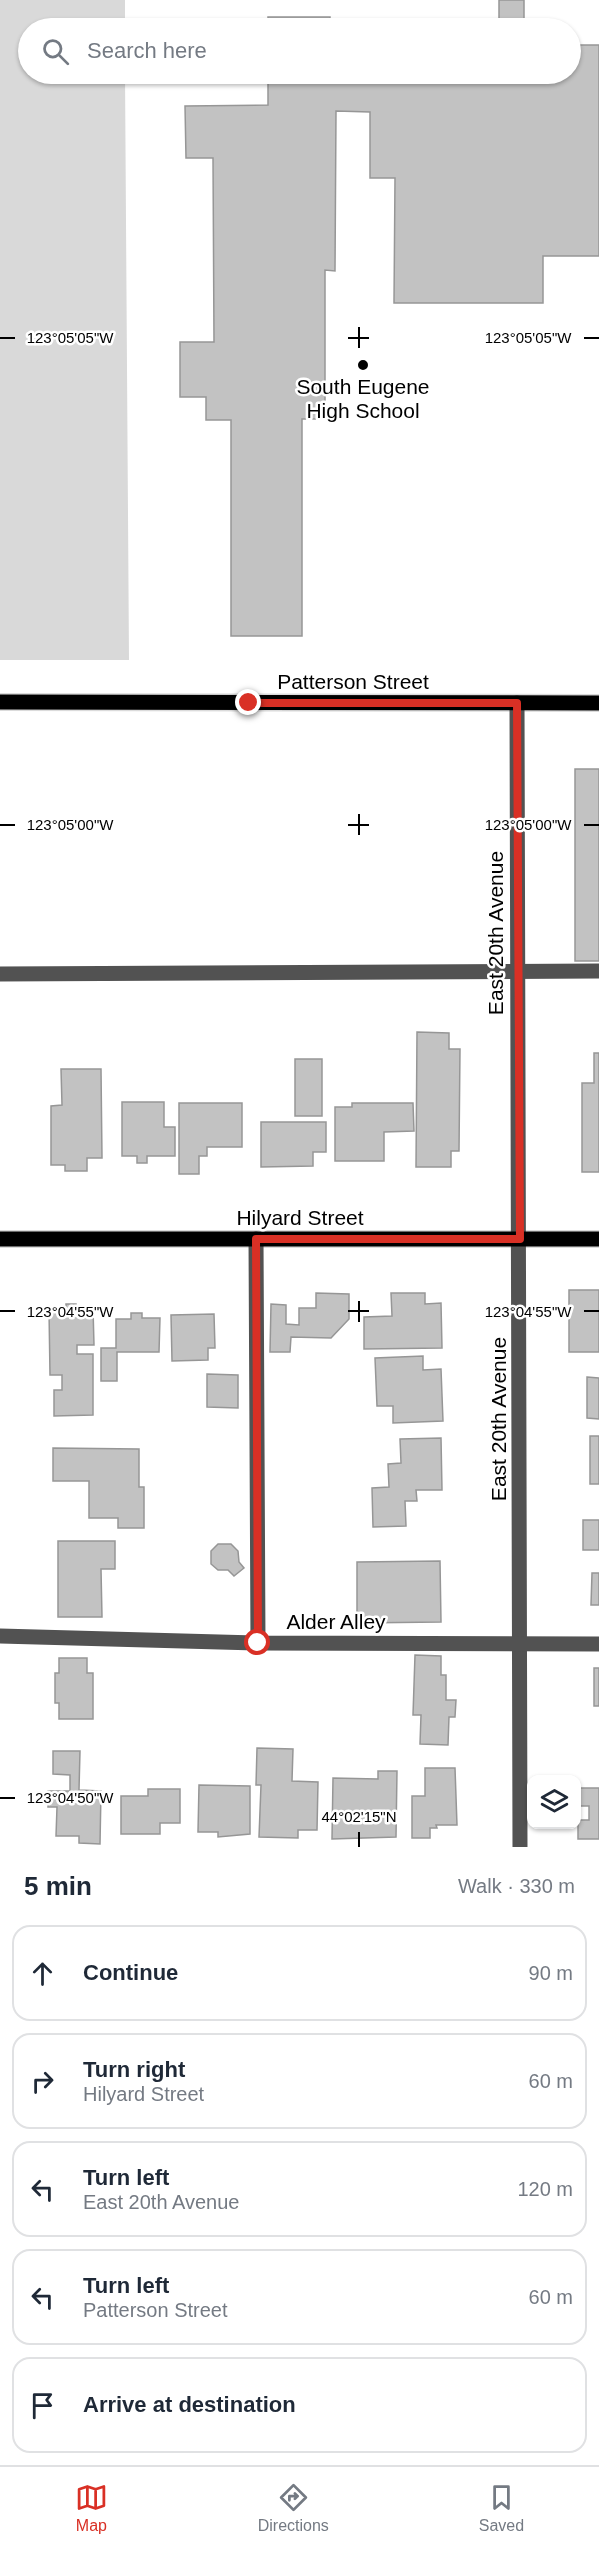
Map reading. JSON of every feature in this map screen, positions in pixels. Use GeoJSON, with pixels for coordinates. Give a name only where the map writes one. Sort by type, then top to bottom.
{"type":"FeatureCollection","features":[{"type":"Feature","properties":{"kind":"main road","name":"Patterson Street"},"geometry":{"type":"LineString","coordinates":[[0,702],[599,703]]}},
{"type":"Feature","properties":{"kind":"main road","name":"Hilyard Street"},"geometry":{"type":"LineString","coordinates":[[0,1239],[599,1239]]}},
{"type":"Feature","properties":{"kind":"street","name":"East 20th Avenue"},"geometry":{"type":"LineString","coordinates":[[517,703],[520,1847]]}},
{"type":"Feature","properties":{"kind":"street"},"geometry":{"type":"LineString","coordinates":[[0,974],[599,971]]}},
{"type":"Feature","properties":{"kind":"street"},"geometry":{"type":"LineString","coordinates":[[256,1239],[258,1643]]}},
{"type":"Feature","properties":{"kind":"street","name":"Alder Alley"},"geometry":{"type":"LineString","coordinates":[[0,1636],[258,1643],[599,1644]]}},
{"type":"Feature","properties":{"kind":"shaded area"},"geometry":{"type":"Polygon","coordinates":[[[0,0],[125,0],[125,18],[18,18],[18,84],[125,84],[129,660],[0,660],[0,0]]]}},
{"type":"Feature","properties":{"kind":"building"},"geometry":{"type":"Polygon","coordinates":[[[499,0],[524,0],[524,18],[499,18],[499,0]]]}},
{"type":"Feature","properties":{"kind":"building"},"geometry":{"type":"Polygon","coordinates":[[[268,17],[330,17],[330,18],[268,17]]]}},
{"type":"Feature","properties":{"kind":"building"},"geometry":{"type":"Polygon","coordinates":[[[581,45],[599,45],[599,256],[543,256],[543,303],[394,303],[395,178],[370,178],[370,112],[336,111],[335,271],[325,270],[325,419],[302,419],[302,636],[231,636],[231,420],[206,420],[206,397],[180,397],[180,342],[214,342],[213,158],[186,158],[185,106],[268,105],[268,84],[581,84],[581,45]]]}},
{"type":"Feature","properties":{"kind":"building"},"geometry":{"type":"Polygon","coordinates":[[[575,769],[599,769],[599,961],[575,961],[575,769]]]}},
{"type":"Feature","properties":{"kind":"building"},"geometry":{"type":"Polygon","coordinates":[[[417,1032],[449,1033],[449,1049],[460,1049],[459,1151],[451,1151],[451,1167],[416,1167],[417,1032]]]}},
{"type":"Feature","properties":{"kind":"building"},"geometry":{"type":"Polygon","coordinates":[[[594,1053],[599,1053],[599,1172],[582,1172],[582,1083],[594,1083],[594,1053]]]}},
{"type":"Feature","properties":{"kind":"building"},"geometry":{"type":"Polygon","coordinates":[[[295,1059],[322,1059],[322,1116],[295,1116],[295,1059]]]}},
{"type":"Feature","properties":{"kind":"building"},"geometry":{"type":"Polygon","coordinates":[[[61,1069],[101,1069],[102,1158],[87,1158],[87,1171],[65,1171],[65,1165],[51,1165],[51,1106],[62,1105],[61,1069]]]}},
{"type":"Feature","properties":{"kind":"building"},"geometry":{"type":"Polygon","coordinates":[[[122,1102],[164,1102],[164,1127],[175,1127],[175,1156],[147,1156],[147,1163],[137,1163],[137,1156],[122,1156],[122,1102]]]}},
{"type":"Feature","properties":{"kind":"building"},"geometry":{"type":"Polygon","coordinates":[[[179,1103],[242,1103],[242,1147],[207,1147],[207,1156],[199,1156],[199,1174],[179,1174],[179,1103]]]}},
{"type":"Feature","properties":{"kind":"building"},"geometry":{"type":"Polygon","coordinates":[[[352,1103],[413,1103],[414,1131],[384,1132],[384,1161],[335,1161],[335,1107],[352,1107],[352,1103]]]}},
{"type":"Feature","properties":{"kind":"building"},"geometry":{"type":"Polygon","coordinates":[[[261,1122],[326,1122],[326,1152],[313,1152],[313,1166],[261,1167],[261,1122]]]}},
{"type":"Feature","properties":{"kind":"building"},"geometry":{"type":"Polygon","coordinates":[[[569,1290],[599,1290],[599,1352],[569,1352],[569,1290]]]}},
{"type":"Feature","properties":{"kind":"building"},"geometry":{"type":"Polygon","coordinates":[[[316,1293],[349,1294],[349,1319],[331,1338],[291,1337],[290,1352],[270,1352],[271,1304],[286,1305],[286,1324],[299,1325],[299,1308],[316,1308],[316,1293]]]}},
{"type":"Feature","properties":{"kind":"building"},"geometry":{"type":"Polygon","coordinates":[[[391,1293],[425,1293],[425,1304],[441,1303],[442,1348],[364,1349],[364,1317],[392,1316],[391,1293]]]}},
{"type":"Feature","properties":{"kind":"building"},"geometry":{"type":"Polygon","coordinates":[[[66,1304],[76,1304],[76,1308],[93,1308],[94,1345],[77,1345],[77,1354],[93,1354],[93,1415],[54,1416],[54,1390],[62,1390],[62,1375],[50,1375],[49,1310],[66,1310],[66,1304]]]}},
{"type":"Feature","properties":{"kind":"building"},"geometry":{"type":"Polygon","coordinates":[[[131,1313],[142,1313],[142,1318],[160,1318],[159,1352],[117,1352],[117,1381],[101,1381],[101,1348],[116,1348],[116,1319],[131,1319],[131,1313]]]}},
{"type":"Feature","properties":{"kind":"building"},"geometry":{"type":"Polygon","coordinates":[[[214,1314],[215,1348],[208,1348],[208,1360],[172,1361],[171,1315],[214,1314]]]}},
{"type":"Feature","properties":{"kind":"building"},"geometry":{"type":"Polygon","coordinates":[[[423,1356],[423,1370],[441,1369],[443,1421],[393,1423],[393,1406],[377,1406],[375,1358],[423,1356]]]}},
{"type":"Feature","properties":{"kind":"building"},"geometry":{"type":"Polygon","coordinates":[[[207,1374],[238,1375],[238,1408],[207,1407],[207,1374]]]}},
{"type":"Feature","properties":{"kind":"building"},"geometry":{"type":"Polygon","coordinates":[[[587,1377],[599,1378],[599,1419],[587,1418],[587,1377]]]}},
{"type":"Feature","properties":{"kind":"building"},"geometry":{"type":"Polygon","coordinates":[[[590,1436],[599,1436],[599,1484],[590,1484],[590,1436]]]}},
{"type":"Feature","properties":{"kind":"building"},"geometry":{"type":"Polygon","coordinates":[[[441,1438],[442,1490],[416,1490],[417,1501],[405,1501],[406,1526],[373,1527],[372,1488],[389,1487],[388,1464],[401,1463],[400,1439],[441,1438]]]}},
{"type":"Feature","properties":{"kind":"building"},"geometry":{"type":"Polygon","coordinates":[[[53,1448],[139,1449],[139,1487],[144,1487],[144,1528],[118,1528],[118,1518],[89,1518],[89,1481],[53,1481],[53,1448]]]}},
{"type":"Feature","properties":{"kind":"building"},"geometry":{"type":"Polygon","coordinates":[[[583,1520],[599,1520],[599,1550],[583,1550],[583,1520]]]}},
{"type":"Feature","properties":{"kind":"building"},"geometry":{"type":"Polygon","coordinates":[[[58,1541],[115,1541],[115,1569],[101,1569],[102,1617],[58,1617],[58,1541]]]}},
{"type":"Feature","properties":{"kind":"building"},"geometry":{"type":"Polygon","coordinates":[[[218,1544],[231,1544],[238,1551],[239,1562],[244,1568],[234,1576],[228,1570],[218,1570],[211,1564],[211,1551],[218,1544]]]}},
{"type":"Feature","properties":{"kind":"building"},"geometry":{"type":"Polygon","coordinates":[[[440,1561],[441,1622],[357,1623],[357,1562],[440,1561]]]}},
{"type":"Feature","properties":{"kind":"building"},"geometry":{"type":"Polygon","coordinates":[[[592,1573],[599,1573],[599,1605],[591,1605],[592,1573]]]}},
{"type":"Feature","properties":{"kind":"building"},"geometry":{"type":"Polygon","coordinates":[[[415,1655],[441,1656],[441,1675],[446,1675],[446,1700],[456,1700],[455,1717],[449,1717],[448,1745],[420,1744],[421,1715],[413,1715],[415,1655]]]}},
{"type":"Feature","properties":{"kind":"building"},"geometry":{"type":"Polygon","coordinates":[[[59,1658],[87,1658],[87,1673],[93,1673],[93,1719],[59,1719],[59,1703],[55,1703],[55,1673],[59,1673],[59,1658]]]}},
{"type":"Feature","properties":{"kind":"building"},"geometry":{"type":"Polygon","coordinates":[[[594,1668],[599,1668],[599,1706],[594,1706],[594,1668]]]}},
{"type":"Feature","properties":{"kind":"building"},"geometry":{"type":"Polygon","coordinates":[[[257,1748],[293,1749],[292,1781],[318,1782],[317,1830],[298,1830],[298,1838],[259,1837],[261,1785],[256,1785],[257,1748]]]}},
{"type":"Feature","properties":{"kind":"building"},"geometry":{"type":"Polygon","coordinates":[[[53,1751],[80,1751],[79,1790],[101,1791],[100,1844],[79,1843],[79,1836],[56,1836],[57,1807],[48,1807],[48,1791],[70,1791],[70,1775],[53,1774],[53,1751]]]}},
{"type":"Feature","properties":{"kind":"building"},"geometry":{"type":"Polygon","coordinates":[[[425,1768],[455,1768],[457,1825],[436,1825],[437,1828],[430,1828],[430,1838],[412,1838],[412,1796],[425,1796],[425,1768]]]}},
{"type":"Feature","properties":{"kind":"building"},"geometry":{"type":"Polygon","coordinates":[[[378,1771],[397,1771],[396,1837],[332,1839],[333,1778],[378,1779],[378,1771]]]}},
{"type":"Feature","properties":{"kind":"building"},"geometry":{"type":"Polygon","coordinates":[[[199,1785],[250,1786],[250,1834],[218,1837],[218,1832],[198,1832],[199,1785]]]}},
{"type":"Feature","properties":{"kind":"building"},"geometry":{"type":"Polygon","coordinates":[[[581,1788],[599,1788],[599,1839],[578,1839],[581,1820],[589,1820],[589,1806],[581,1806],[581,1788]]]}},
{"type":"Feature","properties":{"kind":"building"},"geometry":{"type":"Polygon","coordinates":[[[148,1789],[180,1789],[180,1823],[160,1823],[160,1834],[121,1834],[121,1796],[148,1796],[148,1789]]]}},
{"type":"Feature","properties":{"kind":"place","name":"South Eugene High School"},"geometry":{"type":"Point","coordinates":[363,365]}},
{"type":"Feature","properties":{"kind":"route"},"geometry":{"type":"LineString","coordinates":[[249,703],[517,703],[520,1239],[256,1239],[258,1643]]}}]}
